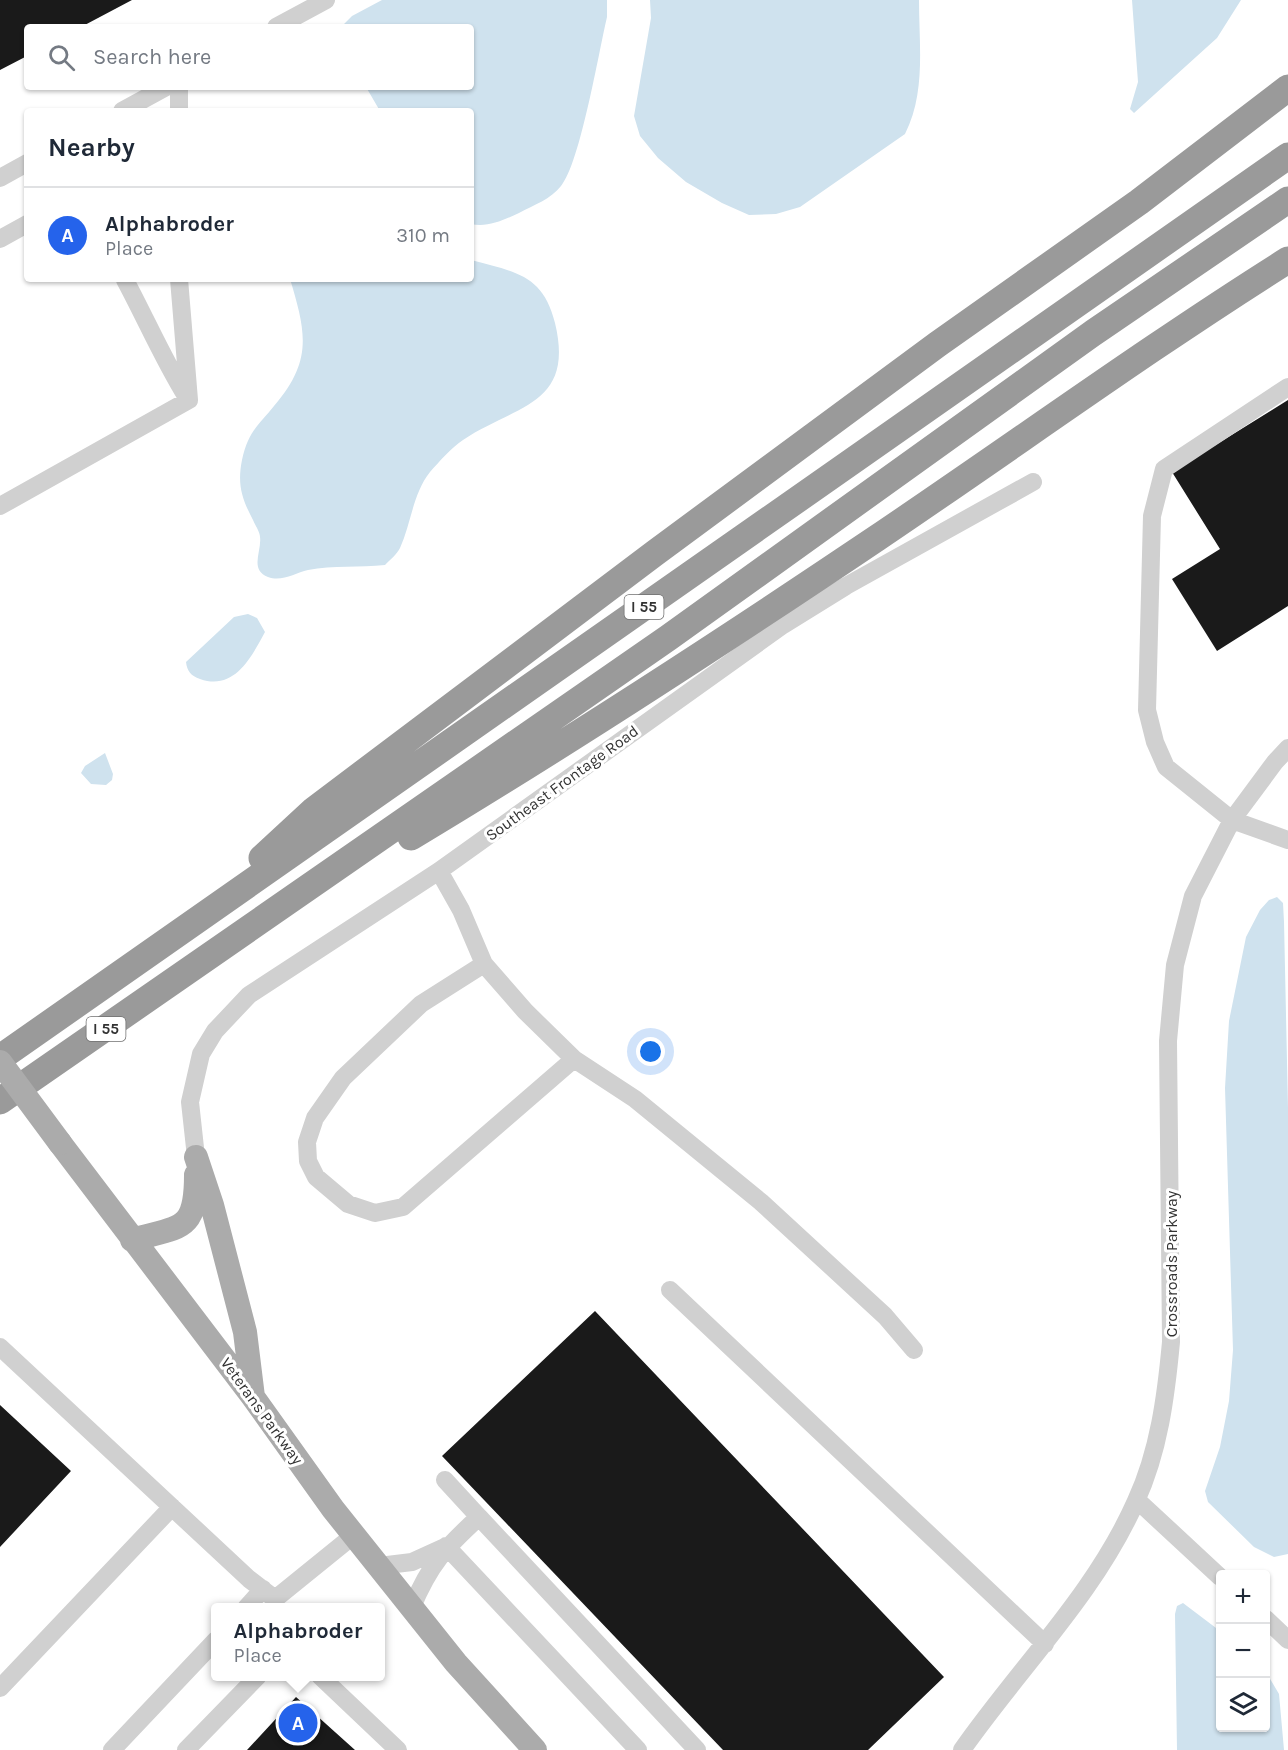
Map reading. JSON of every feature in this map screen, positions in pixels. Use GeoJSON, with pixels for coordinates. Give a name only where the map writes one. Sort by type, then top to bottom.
{"type":"FeatureCollection","features":[{"type":"Feature","properties":{"kind":"highway"},"geometry":{"type":"LineString","coordinates":[[188,927],[314,810],[646,560],[938,344],[1139,202],[1288,88]]}},
{"type":"Feature","properties":{"kind":"highway","name":"I 55"},"geometry":{"type":"LineString","coordinates":[[0,1058],[1288,156]]}},
{"type":"Feature","properties":{"kind":"highway","name":"I 55"},"geometry":{"type":"LineString","coordinates":[[0,1101],[668,638],[1093,333],[1288,200]]}},
{"type":"Feature","properties":{"kind":"highway"},"geometry":{"type":"LineString","coordinates":[[212,956],[510,777],[878,537],[1181,327],[1288,260]]}},
{"type":"Feature","properties":{"kind":"main road","name":"Veterans Parkway"},"geometry":{"type":"LineString","coordinates":[[0,1062],[132,1240],[253,1397],[354,1535],[456,1663],[535,1750]]}},
{"type":"Feature","properties":{"kind":"main road"},"geometry":{"type":"LineString","coordinates":[[132,1240],[180,1226],[187,1221],[195,1204],[196,1157]]}},
{"type":"Feature","properties":{"kind":"main road"},"geometry":{"type":"LineString","coordinates":[[196,1157],[212,1205],[245,1332],[253,1397]]}},
{"type":"Feature","properties":{"kind":"street"},"geometry":{"type":"LineString","coordinates":[[282,24],[326,0]]}},
{"type":"Feature","properties":{"kind":"street"},"geometry":{"type":"LineString","coordinates":[[128,108],[160,90]]}},
{"type":"Feature","properties":{"kind":"street"},"geometry":{"type":"LineString","coordinates":[[178,108],[179,90]]}},
{"type":"Feature","properties":{"kind":"street"},"geometry":{"type":"LineString","coordinates":[[0,178],[24,165]]}},
{"type":"Feature","properties":{"kind":"street"},"geometry":{"type":"LineString","coordinates":[[0,239],[24,226]]}},
{"type":"Feature","properties":{"kind":"street"},"geometry":{"type":"LineString","coordinates":[[126,282],[164,360],[189,400]]}},
{"type":"Feature","properties":{"kind":"street"},"geometry":{"type":"LineString","coordinates":[[179,282],[189,400]]}},
{"type":"Feature","properties":{"kind":"street"},"geometry":{"type":"LineString","coordinates":[[1288,387],[1164,469],[1152,516],[1147,710],[1152,731],[1166,767],[1232,820],[1288,840]]}},
{"type":"Feature","properties":{"kind":"street"},"geometry":{"type":"LineString","coordinates":[[0,506],[189,400]]}},
{"type":"Feature","properties":{"kind":"street","name":"Southeast Frontage Road"},"geometry":{"type":"LineString","coordinates":[[196,1157],[190,1102],[201,1054],[215,1030],[249,995],[439,871],[783,625],[846,586],[1033,482]]}},
{"type":"Feature","properties":{"kind":"street","name":"Crossroads Parkway"},"geometry":{"type":"LineString","coordinates":[[962,1750],[991,1708],[1045,1644],[1114,1546],[1137,1500],[1153,1454],[1166,1390],[1172,1342],[1168,1041],[1175,965],[1193,896],[1232,820],[1288,748]]}},
{"type":"Feature","properties":{"kind":"street"},"geometry":{"type":"LineString","coordinates":[[439,871],[461,910],[484,964],[525,1011],[574,1059],[635,1099],[761,1202],[885,1316],[914,1350]]}},
{"type":"Feature","properties":{"kind":"street"},"geometry":{"type":"LineString","coordinates":[[484,964],[421,1004],[343,1078],[315,1118],[307,1142],[308,1161],[316,1177],[348,1204],[375,1213],[403,1207],[574,1059]]}},
{"type":"Feature","properties":{"kind":"street"},"geometry":{"type":"LineString","coordinates":[[670,1290],[1045,1644]]}},
{"type":"Feature","properties":{"kind":"street"},"geometry":{"type":"LineString","coordinates":[[0,1347],[272,1599],[354,1535]]}},
{"type":"Feature","properties":{"kind":"street"},"geometry":{"type":"LineString","coordinates":[[445,1480],[698,1750]]}},
{"type":"Feature","properties":{"kind":"street"},"geometry":{"type":"LineString","coordinates":[[1137,1500],[1216,1572]]}},
{"type":"Feature","properties":{"kind":"street"},"geometry":{"type":"LineString","coordinates":[[0,1688],[172,1507]]}},
{"type":"Feature","properties":{"kind":"street"},"geometry":{"type":"LineString","coordinates":[[412,1607],[425,1574],[446,1546],[479,1517]]}},
{"type":"Feature","properties":{"kind":"street"},"geometry":{"type":"LineString","coordinates":[[379,1566],[412,1562],[446,1546]]}},
{"type":"Feature","properties":{"kind":"street"},"geometry":{"type":"LineString","coordinates":[[446,1546],[634,1749]]}},
{"type":"Feature","properties":{"kind":"street"},"geometry":{"type":"LineString","coordinates":[[1270,1623],[1288,1640]]}},
{"type":"Feature","properties":{"kind":"street"},"geometry":{"type":"LineString","coordinates":[[122,1747],[211,1646]]}},
{"type":"Feature","properties":{"kind":"street"},"geometry":{"type":"LineString","coordinates":[[186,1750],[254,1681]]}},
{"type":"Feature","properties":{"kind":"street"},"geometry":{"type":"LineString","coordinates":[[324,1681],[398,1750]]}},
{"type":"Feature","properties":{"kind":"water"},"geometry":{"type":"Polygon","coordinates":[[[382,0],[607,0],[607,17],[582,132],[568,174],[557,191],[501,221],[474,224],[474,108],[378,108],[368,90],[474,90],[474,24],[344,24],[352,16],[382,0]]]}},
{"type":"Feature","properties":{"kind":"water"},"geometry":{"type":"Polygon","coordinates":[[[650,0],[919,0],[919,85],[912,118],[905,134],[800,207],[776,214],[749,215],[722,203],[686,182],[658,158],[640,136],[634,116],[651,18],[650,0]]]}},
{"type":"Feature","properties":{"kind":"water"},"geometry":{"type":"Polygon","coordinates":[[[1132,0],[1241,0],[1217,38],[1134,113],[1130,109],[1138,82],[1132,0]]]}},
{"type":"Feature","properties":{"kind":"water"},"geometry":{"type":"Polygon","coordinates":[[[474,261],[514,272],[535,285],[550,307],[559,350],[556,371],[548,387],[536,400],[463,440],[430,472],[416,499],[400,548],[385,565],[317,568],[273,578],[262,574],[259,570],[260,535],[243,498],[240,484],[241,469],[244,451],[250,436],[287,390],[295,375],[303,346],[300,315],[291,282],[474,282],[474,261]]]}},
{"type":"Feature","properties":{"kind":"water"},"geometry":{"type":"Polygon","coordinates":[[[248,614],[257,618],[265,632],[254,652],[240,670],[223,680],[212,681],[192,675],[188,671],[186,662],[234,617],[248,614]]]}},
{"type":"Feature","properties":{"kind":"water"},"geometry":{"type":"Polygon","coordinates":[[[105,753],[113,774],[112,780],[106,785],[91,784],[81,773],[85,766],[105,753]]]}},
{"type":"Feature","properties":{"kind":"water"},"geometry":{"type":"Polygon","coordinates":[[[1277,897],[1283,903],[1284,922],[1288,1108],[1288,1554],[1274,1557],[1254,1547],[1208,1502],[1205,1491],[1220,1447],[1229,1401],[1233,1350],[1225,1088],[1229,1021],[1246,937],[1260,910],[1269,900],[1277,897]]]}},
{"type":"Feature","properties":{"kind":"water"},"geometry":{"type":"Polygon","coordinates":[[[1183,1603],[1216,1628],[1216,1732],[1270,1732],[1270,1679],[1279,1694],[1284,1750],[1177,1750],[1175,1614],[1177,1606],[1183,1603]]]}},
{"type":"Feature","properties":{"kind":"building"},"geometry":{"type":"Polygon","coordinates":[[[0,0],[132,0],[87,24],[24,24],[24,58],[0,70],[0,0]]]}},
{"type":"Feature","properties":{"kind":"building"},"geometry":{"type":"Polygon","coordinates":[[[1288,400],[1288,606],[1217,651],[1172,579],[1220,549],[1172,472],[1288,400]]]}},
{"type":"Feature","properties":{"kind":"building"},"geometry":{"type":"Polygon","coordinates":[[[595,1311],[944,1677],[868,1750],[723,1750],[442,1456],[595,1311]]]}},
{"type":"Feature","properties":{"kind":"building"},"geometry":{"type":"Polygon","coordinates":[[[0,1405],[71,1471],[0,1547],[0,1405]]]}},
{"type":"Feature","properties":{"kind":"building"},"geometry":{"type":"Polygon","coordinates":[[[296,1697],[355,1750],[247,1750],[296,1697]]]}},
{"type":"Feature","properties":{"kind":"place","name":"Alphabroder"},"geometry":{"type":"Point","coordinates":[298,1723]}}]}
